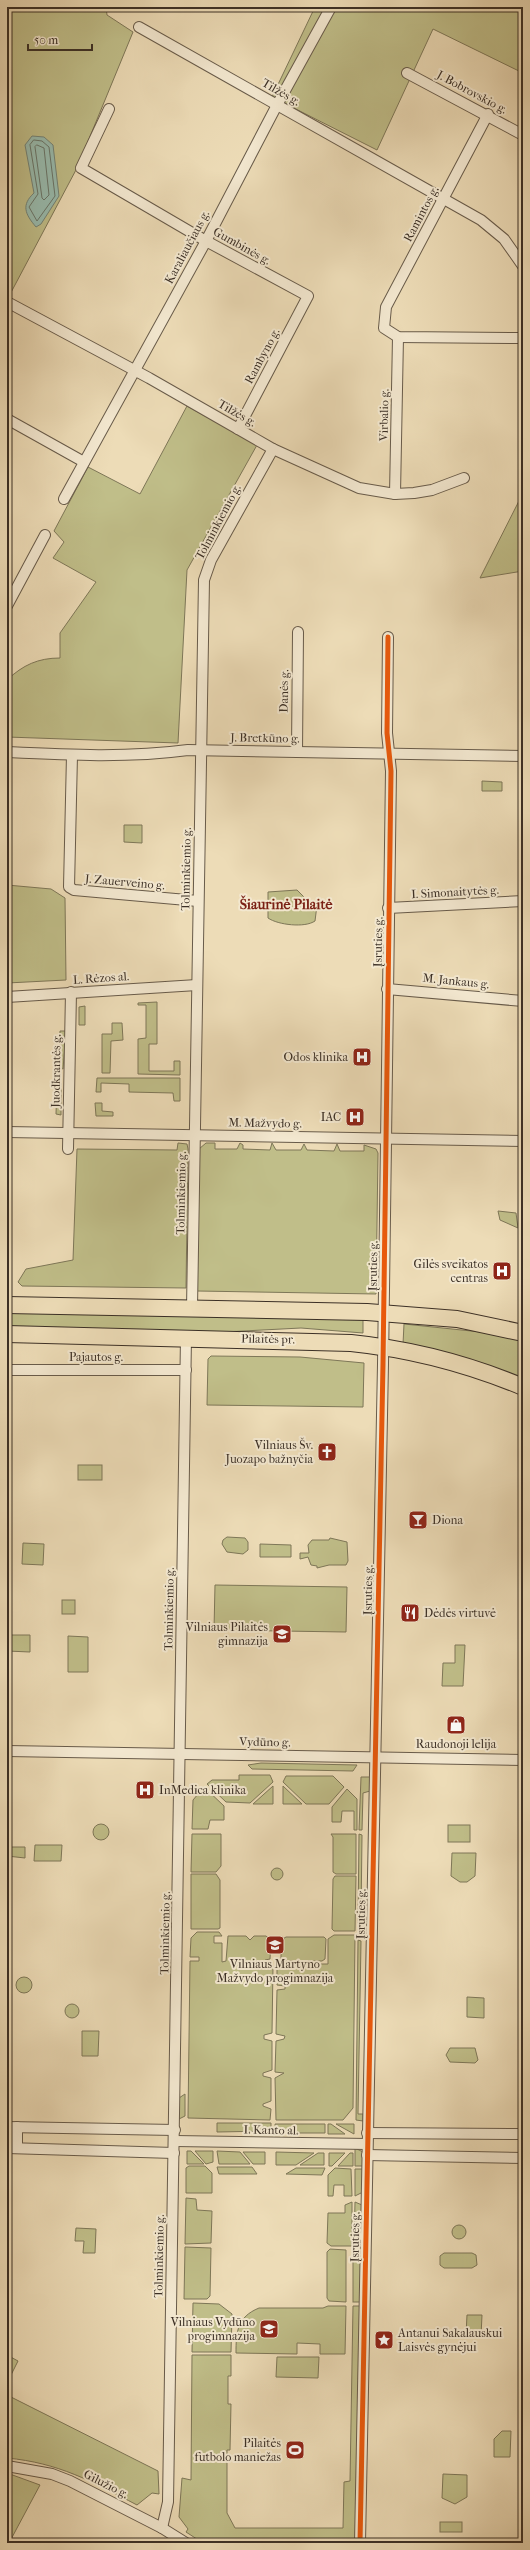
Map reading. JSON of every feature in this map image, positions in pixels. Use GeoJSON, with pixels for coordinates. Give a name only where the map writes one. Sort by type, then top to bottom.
{"type":"FeatureCollection","features":[{"type":"Feature","properties":{"kind":"main road"},"geometry":{"type":"LineString","coordinates":[[7,1305],[382,1312],[457,1319],[523,1333]]}},
{"type":"Feature","properties":{"kind":"main road","name":"Pilaitės pr."},"geometry":{"type":"LineString","coordinates":[[7,1334],[307,1340],[383,1346],[460,1364],[523,1387]]}},
{"type":"Feature","properties":{"kind":"street","name":"Karaliaučiaus g."},"geometry":{"type":"LineString","coordinates":[[64,499],[206,241],[276,105],[331,7]]}},
{"type":"Feature","properties":{"kind":"street","name":"Tilžės g."},"geometry":{"type":"LineString","coordinates":[[139,27],[487,224],[504,239],[523,266]]}},
{"type":"Feature","properties":{"kind":"street","name":"J. Bobrovskio g."},"geometry":{"type":"LineString","coordinates":[[407,73],[488,114],[523,135]]}},
{"type":"Feature","properties":{"kind":"street","name":"Gumbinės g."},"geometry":{"type":"LineString","coordinates":[[109,109],[81,168],[206,241],[308,296]]}},
{"type":"Feature","properties":{"kind":"street","name":"Ramintos g."},"geometry":{"type":"LineString","coordinates":[[398,337],[384,328],[386,308],[488,114]]}},
{"type":"Feature","properties":{"kind":"street","name":"Rambyno g."},"geometry":{"type":"LineString","coordinates":[[238,429],[308,296]]}},
{"type":"Feature","properties":{"kind":"street","name":"Tilžės g."},"geometry":{"type":"LineString","coordinates":[[9,303],[273,449],[359,488],[396,494],[432,490],[464,478]]}},
{"type":"Feature","properties":{"kind":"street"},"geometry":{"type":"LineString","coordinates":[[398,337],[523,338]]}},
{"type":"Feature","properties":{"kind":"street","name":"Virbalio g."},"geometry":{"type":"LineString","coordinates":[[396,494],[398,337]]}},
{"type":"Feature","properties":{"kind":"street"},"geometry":{"type":"LineString","coordinates":[[7,419],[84,462]]}},
{"type":"Feature","properties":{"kind":"street","name":"Tolminkiemio g."},"geometry":{"type":"LineString","coordinates":[[192,1308],[198,901],[205,575],[273,449]]}},
{"type":"Feature","properties":{"kind":"street"},"geometry":{"type":"LineString","coordinates":[[7,606],[45,535]]}},
{"type":"Feature","properties":{"kind":"street","name":"Danės g."},"geometry":{"type":"LineString","coordinates":[[297,752],[298,632]]}},
{"type":"Feature","properties":{"kind":"street","name":"Įsruties g."},"geometry":{"type":"LineString","coordinates":[[360,2543],[383,1346],[384,1138],[391,778],[387,733],[388,637]]}},
{"type":"Feature","properties":{"kind":"street","name":"J. Bretkūno g."},"geometry":{"type":"LineString","coordinates":[[7,752],[72,755],[152,755],[201,750],[523,756]]}},
{"type":"Feature","properties":{"kind":"street","name":"J. Zauerveino g."},"geometry":{"type":"LineString","coordinates":[[72,755],[68,884],[74,890],[198,901]]}},
{"type":"Feature","properties":{"kind":"street","name":"I. Simonaitytės g."},"geometry":{"type":"LineString","coordinates":[[388,908],[523,901]]}},
{"type":"Feature","properties":{"kind":"street","name":"L. Rėzos al."},"geometry":{"type":"LineString","coordinates":[[7,997],[71,992],[197,986]]}},
{"type":"Feature","properties":{"kind":"street","name":"M. Jankaus g."},"geometry":{"type":"LineString","coordinates":[[387,989],[523,1001]]}},
{"type":"Feature","properties":{"kind":"street","name":"Juodkrantės g."},"geometry":{"type":"LineString","coordinates":[[68,1149],[71,992]]}},
{"type":"Feature","properties":{"kind":"street","name":"M. Mažvydo g."},"geometry":{"type":"LineString","coordinates":[[7,1132],[523,1141]]}},
{"type":"Feature","properties":{"kind":"street","name":"Tolminkiemio g."},"geometry":{"type":"LineString","coordinates":[[162,2528],[168,2502],[175,2130],[179,1754],[186,1337]]}},
{"type":"Feature","properties":{"kind":"street","name":"Pajautos g."},"geometry":{"type":"LineString","coordinates":[[7,1370],[186,1370]]}},
{"type":"Feature","properties":{"kind":"street","name":"Vydūno g."},"geometry":{"type":"LineString","coordinates":[[7,1751],[523,1760]]}},
{"type":"Feature","properties":{"kind":"street"},"geometry":{"type":"LineString","coordinates":[[174,2153],[12,2148],[12,2127],[175,2130]]}},
{"type":"Feature","properties":{"kind":"street"},"geometry":{"type":"LineString","coordinates":[[367,2133],[523,2134]]}},
{"type":"Feature","properties":{"kind":"street","name":"I. Kanto al."},"geometry":{"type":"LineString","coordinates":[[174,2141],[367,2144]]}},
{"type":"Feature","properties":{"kind":"street"},"geometry":{"type":"LineString","coordinates":[[367,2155],[523,2158]]}},
{"type":"Feature","properties":{"kind":"street","name":"Gilužio g."},"geometry":{"type":"LineString","coordinates":[[7,2466],[52,2474],[162,2528],[186,2543]]}},
{"type":"Feature","properties":{"kind":"shaded area"},"geometry":{"type":"Polygon","coordinates":[[[7,7],[106,7],[107,15],[133,32],[77,168],[7,300],[7,7]]]}},
{"type":"Feature","properties":{"kind":"shaded area"},"geometry":{"type":"Polygon","coordinates":[[[315,7],[523,7],[523,73],[433,29],[377,150],[272,97],[315,7]]]}},
{"type":"Feature","properties":{"kind":"shaded area"},"geometry":{"type":"Polygon","coordinates":[[[187,406],[257,445],[187,570],[178,743],[7,737],[7,680],[19,670],[31,663],[45,659],[60,658],[60,633],[96,582],[53,558],[64,542],[54,531],[88,467],[140,494],[187,406]]]}},
{"type":"Feature","properties":{"kind":"shaded area"},"geometry":{"type":"Polygon","coordinates":[[[523,493],[523,571],[480,578],[523,493]]]}},
{"type":"Feature","properties":{"kind":"shaded area"},"geometry":{"type":"Polygon","coordinates":[[[482,781],[502,782],[502,791],[482,791],[482,781]]]}},
{"type":"Feature","properties":{"kind":"shaded area"},"geometry":{"type":"Polygon","coordinates":[[[124,825],[142,825],[142,843],[124,842],[124,825]]]}},
{"type":"Feature","properties":{"kind":"shaded area"},"geometry":{"type":"Polygon","coordinates":[[[7,885],[51,889],[65,898],[66,980],[7,983],[7,885]]]}},
{"type":"Feature","properties":{"kind":"shaded area"},"geometry":{"type":"Polygon","coordinates":[[[297,890],[308,901],[317,905],[315,921],[311,923],[292,925],[268,918],[268,892],[297,890]]]}},
{"type":"Feature","properties":{"kind":"shaded area"},"geometry":{"type":"Polygon","coordinates":[[[157,1002],[157,1044],[149,1044],[149,1071],[174,1071],[174,1061],[180,1061],[180,1075],[138,1074],[138,1039],[146,1038],[146,1005],[138,1005],[138,1003],[157,1002]]]}},
{"type":"Feature","properties":{"kind":"shaded area"},"geometry":{"type":"Polygon","coordinates":[[[85,1006],[85,1025],[79,1025],[79,1007],[85,1006]]]}},
{"type":"Feature","properties":{"kind":"shaded area"},"geometry":{"type":"Polygon","coordinates":[[[112,1023],[122,1023],[123,1040],[111,1041],[110,1073],[102,1073],[102,1034],[112,1034],[112,1023]]]}},
{"type":"Feature","properties":{"kind":"shaded area"},"geometry":{"type":"Polygon","coordinates":[[[60,1031],[66,1031],[63,1069],[59,1067],[60,1031]]]}},
{"type":"Feature","properties":{"kind":"shaded area"},"geometry":{"type":"Polygon","coordinates":[[[97,1078],[180,1078],[180,1101],[174,1101],[173,1093],[129,1092],[129,1084],[101,1083],[101,1092],[96,1092],[97,1078]]]}},
{"type":"Feature","properties":{"kind":"shaded area"},"geometry":{"type":"Polygon","coordinates":[[[57,1083],[61,1083],[61,1115],[56,1114],[57,1083]]]}},
{"type":"Feature","properties":{"kind":"shaded area"},"geometry":{"type":"Polygon","coordinates":[[[95,1103],[102,1103],[102,1111],[113,1112],[113,1116],[96,1116],[95,1103]]]}},
{"type":"Feature","properties":{"kind":"shaded area"},"geometry":{"type":"Polygon","coordinates":[[[178,1143],[187,1144],[188,1149],[186,1288],[22,1286],[18,1282],[26,1269],[73,1260],[77,1149],[177,1150],[178,1143]]]}},
{"type":"Feature","properties":{"kind":"shaded area"},"geometry":{"type":"Polygon","coordinates":[[[206,1143],[215,1143],[215,1149],[237,1149],[240,1143],[243,1145],[243,1149],[270,1150],[272,1143],[276,1150],[301,1150],[304,1144],[307,1150],[334,1151],[337,1144],[340,1151],[364,1151],[364,1145],[376,1149],[378,1153],[376,1294],[197,1291],[199,1149],[206,1143]]]}},
{"type":"Feature","properties":{"kind":"shaded area"},"geometry":{"type":"Polygon","coordinates":[[[498,1211],[516,1213],[518,1228],[500,1220],[498,1211]]]}},
{"type":"Feature","properties":{"kind":"shaded area"},"geometry":{"type":"Polygon","coordinates":[[[7,1311],[363,1317],[363,1333],[301,1328],[224,1332],[7,1328],[7,1311]]]}},
{"type":"Feature","properties":{"kind":"shaded area"},"geometry":{"type":"Polygon","coordinates":[[[404,1324],[500,1334],[523,1339],[523,1381],[403,1344],[404,1324]]]}},
{"type":"Feature","properties":{"kind":"shaded area"},"geometry":{"type":"Polygon","coordinates":[[[211,1356],[300,1357],[364,1363],[363,1407],[207,1405],[208,1359],[211,1356]]]}},
{"type":"Feature","properties":{"kind":"shaded area"},"geometry":{"type":"Polygon","coordinates":[[[78,1465],[102,1465],[102,1480],[78,1480],[78,1465]]]}},
{"type":"Feature","properties":{"kind":"shaded area"},"geometry":{"type":"Polygon","coordinates":[[[227,1537],[245,1538],[248,1542],[248,1550],[243,1554],[227,1552],[222,1544],[223,1540],[227,1537]]]}},
{"type":"Feature","properties":{"kind":"shaded area"},"geometry":{"type":"Polygon","coordinates":[[[330,1538],[347,1542],[348,1561],[346,1565],[329,1565],[317,1568],[317,1566],[311,1565],[308,1557],[300,1559],[300,1553],[309,1553],[308,1545],[312,1540],[329,1540],[330,1538]]]}},
{"type":"Feature","properties":{"kind":"shaded area"},"geometry":{"type":"Polygon","coordinates":[[[23,1543],[44,1544],[43,1565],[22,1564],[23,1543]]]}},
{"type":"Feature","properties":{"kind":"shaded area"},"geometry":{"type":"Polygon","coordinates":[[[260,1544],[291,1545],[291,1557],[260,1557],[260,1544]]]}},
{"type":"Feature","properties":{"kind":"shaded area"},"geometry":{"type":"Polygon","coordinates":[[[215,1585],[347,1587],[346,1632],[214,1630],[215,1585]]]}},
{"type":"Feature","properties":{"kind":"shaded area"},"geometry":{"type":"Polygon","coordinates":[[[62,1600],[75,1600],[75,1614],[62,1614],[62,1600]]]}},
{"type":"Feature","properties":{"kind":"shaded area"},"geometry":{"type":"Polygon","coordinates":[[[7,1635],[30,1635],[30,1652],[7,1651],[7,1635]]]}},
{"type":"Feature","properties":{"kind":"shaded area"},"geometry":{"type":"Polygon","coordinates":[[[68,1636],[88,1637],[88,1672],[68,1672],[68,1636]]]}},
{"type":"Feature","properties":{"kind":"shaded area"},"geometry":{"type":"Polygon","coordinates":[[[455,1645],[465,1645],[463,1686],[442,1686],[443,1663],[455,1663],[455,1645]]]}},
{"type":"Feature","properties":{"kind":"shaded area"},"geometry":{"type":"Polygon","coordinates":[[[261,1763],[357,1765],[353,1771],[252,1769],[248,1765],[261,1763]]]}},
{"type":"Feature","properties":{"kind":"shaded area"},"geometry":{"type":"Polygon","coordinates":[[[239,1775],[270,1775],[273,1782],[250,1803],[226,1802],[207,1784],[212,1780],[239,1780],[239,1775]]]}},
{"type":"Feature","properties":{"kind":"shaded area"},"geometry":{"type":"Polygon","coordinates":[[[286,1776],[333,1776],[344,1787],[329,1804],[306,1804],[283,1782],[286,1776]]]}},
{"type":"Feature","properties":{"kind":"shaded area"},"geometry":{"type":"Polygon","coordinates":[[[361,1777],[370,1777],[370,1791],[363,1793],[362,1830],[359,1830],[361,1777]]]}},
{"type":"Feature","properties":{"kind":"shaded area"},"geometry":{"type":"Polygon","coordinates":[[[273,1786],[273,1804],[253,1804],[273,1786]]]}},
{"type":"Feature","properties":{"kind":"shaded area"},"geometry":{"type":"Polygon","coordinates":[[[283,1786],[302,1804],[283,1804],[283,1786]]]}},
{"type":"Feature","properties":{"kind":"shaded area"},"geometry":{"type":"Polygon","coordinates":[[[204,1787],[224,1806],[224,1820],[210,1820],[208,1829],[192,1829],[193,1800],[204,1787]]]}},
{"type":"Feature","properties":{"kind":"shaded area"},"geometry":{"type":"Polygon","coordinates":[[[347,1789],[357,1799],[357,1830],[354,1830],[354,1811],[342,1811],[341,1822],[332,1822],[332,1807],[347,1789]]]}},
{"type":"Feature","properties":{"kind":"shaded area"},"geometry":{"type":"Polygon","coordinates":[[[101,1824],[107,1826],[109,1832],[107,1838],[101,1840],[95,1838],[93,1832],[95,1826],[101,1824]]]}},
{"type":"Feature","properties":{"kind":"shaded area"},"geometry":{"type":"Polygon","coordinates":[[[448,1825],[470,1825],[470,1842],[448,1842],[448,1825]]]}},
{"type":"Feature","properties":{"kind":"shaded area"},"geometry":{"type":"Polygon","coordinates":[[[192,1834],[221,1834],[221,1866],[216,1872],[191,1872],[192,1834]]]}},
{"type":"Feature","properties":{"kind":"shaded area"},"geometry":{"type":"Polygon","coordinates":[[[331,1834],[356,1834],[356,1874],[336,1874],[333,1872],[333,1837],[331,1834]]]}},
{"type":"Feature","properties":{"kind":"shaded area"},"geometry":{"type":"Polygon","coordinates":[[[359,1834],[362,1835],[361,1917],[367,1917],[367,1923],[358,1923],[359,1834]]]}},
{"type":"Feature","properties":{"kind":"shaded area"},"geometry":{"type":"Polygon","coordinates":[[[35,1845],[62,1845],[61,1861],[34,1861],[35,1845]]]}},
{"type":"Feature","properties":{"kind":"shaded area"},"geometry":{"type":"Polygon","coordinates":[[[7,1847],[25,1847],[25,1858],[7,1856],[7,1847]]]}},
{"type":"Feature","properties":{"kind":"shaded area"},"geometry":{"type":"Polygon","coordinates":[[[452,1853],[476,1853],[475,1876],[467,1882],[460,1882],[451,1876],[452,1853]]]}},
{"type":"Feature","properties":{"kind":"shaded area"},"geometry":{"type":"Polygon","coordinates":[[[275,1868],[279,1868],[283,1874],[279,1880],[275,1880],[271,1876],[271,1872],[275,1868]]]}},
{"type":"Feature","properties":{"kind":"shaded area"},"geometry":{"type":"Polygon","coordinates":[[[191,1874],[216,1874],[220,1880],[220,1928],[191,1929],[191,1874]]]}},
{"type":"Feature","properties":{"kind":"shaded area"},"geometry":{"type":"Polygon","coordinates":[[[335,1876],[356,1876],[355,1931],[334,1931],[332,1929],[333,1879],[335,1876]]]}},
{"type":"Feature","properties":{"kind":"shaded area"},"geometry":{"type":"Polygon","coordinates":[[[197,1932],[219,1932],[222,1936],[214,1936],[214,1943],[222,1943],[222,1962],[226,1961],[228,1936],[246,1936],[250,1940],[254,1936],[266,1936],[271,1940],[270,1959],[265,1960],[265,1963],[273,1966],[272,2033],[264,2035],[264,2039],[272,2041],[272,2070],[263,2073],[263,2076],[271,2078],[271,2101],[263,2104],[263,2106],[271,2109],[270,2120],[188,2118],[190,1961],[199,1961],[199,1957],[190,1957],[191,1938],[197,1932]]]}},
{"type":"Feature","properties":{"kind":"shaded area"},"geometry":{"type":"Polygon","coordinates":[[[334,1935],[355,1935],[353,2108],[343,2120],[276,2120],[275,2078],[284,2073],[275,2072],[276,2041],[284,2039],[285,2036],[276,2034],[277,1990],[285,1989],[285,1986],[277,1985],[277,1966],[281,1964],[328,1964],[328,1939],[334,1935]]]}},
{"type":"Feature","properties":{"kind":"shaded area"},"geometry":{"type":"Polygon","coordinates":[[[286,1937],[324,1937],[326,1939],[325,1959],[322,1961],[284,1961],[281,1959],[281,1940],[286,1937]]]}},
{"type":"Feature","properties":{"kind":"shaded area"},"geometry":{"type":"Polygon","coordinates":[[[358,1940],[361,1941],[358,2114],[363,2114],[363,2121],[356,2120],[358,1940]]]}},
{"type":"Feature","properties":{"kind":"shaded area"},"geometry":{"type":"Polygon","coordinates":[[[24,1977],[31,1982],[32,1985],[27,1992],[24,1993],[17,1988],[16,1985],[21,1978],[24,1977]]]}},
{"type":"Feature","properties":{"kind":"shaded area"},"geometry":{"type":"Polygon","coordinates":[[[467,1997],[484,1998],[484,2018],[467,2017],[467,1997]]]}},
{"type":"Feature","properties":{"kind":"shaded area"},"geometry":{"type":"Polygon","coordinates":[[[69,2004],[75,2004],[79,2008],[79,2014],[75,2018],[69,2018],[65,2014],[65,2008],[69,2004]]]}},
{"type":"Feature","properties":{"kind":"shaded area"},"geometry":{"type":"Polygon","coordinates":[[[82,2031],[99,2031],[98,2056],[82,2056],[82,2031]]]}},
{"type":"Feature","properties":{"kind":"shaded area"},"geometry":{"type":"Polygon","coordinates":[[[450,2048],[475,2048],[478,2060],[475,2063],[450,2062],[446,2055],[450,2048]]]}},
{"type":"Feature","properties":{"kind":"shaded area"},"geometry":{"type":"Polygon","coordinates":[[[185,2094],[185,2116],[179,2119],[179,2098],[185,2094]]]}},
{"type":"Feature","properties":{"kind":"shaded area"},"geometry":{"type":"Polygon","coordinates":[[[217,2123],[271,2123],[271,2131],[217,2132],[217,2123]]]}},
{"type":"Feature","properties":{"kind":"shaded area"},"geometry":{"type":"Polygon","coordinates":[[[275,2124],[325,2124],[325,2133],[276,2133],[275,2124]]]}},
{"type":"Feature","properties":{"kind":"shaded area"},"geometry":{"type":"Polygon","coordinates":[[[328,2124],[331,2124],[345,2134],[328,2134],[328,2124]]]}},
{"type":"Feature","properties":{"kind":"shaded area"},"geometry":{"type":"Polygon","coordinates":[[[336,2124],[354,2124],[354,2134],[336,2124]]]}},
{"type":"Feature","properties":{"kind":"shaded area"},"geometry":{"type":"Polygon","coordinates":[[[355,2148],[363,2152],[363,2166],[355,2166],[355,2148]]]}},
{"type":"Feature","properties":{"kind":"shaded area"},"geometry":{"type":"Polygon","coordinates":[[[187,2151],[191,2151],[204,2164],[187,2164],[187,2151]]]}},
{"type":"Feature","properties":{"kind":"shaded area"},"geometry":{"type":"Polygon","coordinates":[[[195,2151],[213,2151],[213,2162],[206,2164],[195,2151]]]}},
{"type":"Feature","properties":{"kind":"shaded area"},"geometry":{"type":"Polygon","coordinates":[[[217,2151],[240,2152],[250,2164],[219,2164],[217,2151]]]}},
{"type":"Feature","properties":{"kind":"shaded area"},"geometry":{"type":"Polygon","coordinates":[[[243,2152],[265,2152],[265,2164],[253,2164],[243,2152]]]}},
{"type":"Feature","properties":{"kind":"shaded area"},"geometry":{"type":"Polygon","coordinates":[[[276,2152],[314,2153],[296,2165],[276,2165],[276,2152]]]}},
{"type":"Feature","properties":{"kind":"shaded area"},"geometry":{"type":"Polygon","coordinates":[[[318,2153],[324,2153],[324,2165],[300,2165],[318,2153]]]}},
{"type":"Feature","properties":{"kind":"shaded area"},"geometry":{"type":"Polygon","coordinates":[[[329,2153],[345,2153],[332,2166],[329,2166],[329,2153]]]}},
{"type":"Feature","properties":{"kind":"shaded area"},"geometry":{"type":"Polygon","coordinates":[[[350,2153],[353,2153],[353,2166],[338,2166],[350,2153]]]}},
{"type":"Feature","properties":{"kind":"shaded area"},"geometry":{"type":"Polygon","coordinates":[[[189,2166],[205,2166],[212,2173],[212,2193],[186,2193],[186,2168],[189,2166]]]}},
{"type":"Feature","properties":{"kind":"shaded area"},"geometry":{"type":"Polygon","coordinates":[[[217,2167],[252,2167],[257,2174],[219,2174],[217,2167]]]}},
{"type":"Feature","properties":{"kind":"shaded area"},"geometry":{"type":"Polygon","coordinates":[[[296,2168],[325,2168],[322,2175],[286,2174],[296,2168]]]}},
{"type":"Feature","properties":{"kind":"shaded area"},"geometry":{"type":"Polygon","coordinates":[[[335,2168],[351,2169],[352,2196],[344,2196],[344,2185],[334,2185],[333,2196],[328,2196],[328,2175],[335,2168]]]}},
{"type":"Feature","properties":{"kind":"shaded area"},"geometry":{"type":"Polygon","coordinates":[[[355,2169],[363,2169],[363,2192],[355,2196],[355,2169]]]}},
{"type":"Feature","properties":{"kind":"shaded area"},"geometry":{"type":"Polygon","coordinates":[[[186,2198],[196,2199],[197,2210],[212,2211],[211,2243],[185,2244],[186,2198]]]}},
{"type":"Feature","properties":{"kind":"shaded area"},"geometry":{"type":"Polygon","coordinates":[[[352,2202],[352,2246],[331,2246],[327,2243],[328,2213],[345,2213],[345,2205],[352,2202]]]}},
{"type":"Feature","properties":{"kind":"shaded area"},"geometry":{"type":"Polygon","coordinates":[[[355,2202],[362,2205],[361,2247],[354,2247],[355,2202]]]}},
{"type":"Feature","properties":{"kind":"shaded area"},"geometry":{"type":"Polygon","coordinates":[[[459,2225],[464,2227],[466,2232],[464,2237],[459,2239],[454,2237],[452,2232],[454,2227],[459,2225]]]}},
{"type":"Feature","properties":{"kind":"shaded area"},"geometry":{"type":"Polygon","coordinates":[[[76,2228],[96,2229],[95,2253],[83,2253],[84,2241],[75,2241],[76,2228]]]}},
{"type":"Feature","properties":{"kind":"shaded area"},"geometry":{"type":"Polygon","coordinates":[[[185,2247],[211,2248],[210,2296],[207,2299],[184,2299],[185,2247]]]}},
{"type":"Feature","properties":{"kind":"shaded area"},"geometry":{"type":"Polygon","coordinates":[[[330,2249],[346,2250],[346,2302],[329,2301],[327,2298],[327,2252],[330,2249]]]}},
{"type":"Feature","properties":{"kind":"shaded area"},"geometry":{"type":"Polygon","coordinates":[[[353,2250],[361,2250],[361,2302],[353,2302],[353,2250]]]}},
{"type":"Feature","properties":{"kind":"shaded area"},"geometry":{"type":"Polygon","coordinates":[[[444,2253],[472,2253],[476,2255],[477,2265],[472,2268],[444,2268],[440,2265],[440,2256],[444,2253]]]}},
{"type":"Feature","properties":{"kind":"shaded area"},"geometry":{"type":"Polygon","coordinates":[[[193,2303],[219,2304],[232,2314],[231,2352],[192,2352],[193,2303]]]}},
{"type":"Feature","properties":{"kind":"shaded area"},"geometry":{"type":"Polygon","coordinates":[[[328,2306],[346,2306],[345,2354],[320,2354],[320,2344],[297,2343],[297,2354],[236,2353],[236,2338],[239,2326],[246,2316],[259,2308],[323,2308],[328,2306]]]}},
{"type":"Feature","properties":{"kind":"shaded area"},"geometry":{"type":"Polygon","coordinates":[[[353,2306],[360,2306],[356,2543],[203,2543],[186,2532],[188,2529],[179,2517],[182,2478],[191,2480],[192,2355],[231,2355],[231,2376],[228,2376],[228,2404],[231,2404],[230,2450],[227,2450],[227,2513],[235,2528],[343,2528],[344,2482],[350,2481],[353,2306]]]}},
{"type":"Feature","properties":{"kind":"shaded area"},"geometry":{"type":"Polygon","coordinates":[[[467,2315],[482,2315],[481,2336],[466,2335],[467,2315]]]}},
{"type":"Feature","properties":{"kind":"shaded area"},"geometry":{"type":"Polygon","coordinates":[[[7,2355],[18,2361],[7,2383],[7,2355]]]}},
{"type":"Feature","properties":{"kind":"shaded area"},"geometry":{"type":"Polygon","coordinates":[[[277,2357],[319,2357],[318,2378],[276,2377],[277,2357]]]}},
{"type":"Feature","properties":{"kind":"shaded area"},"geometry":{"type":"Polygon","coordinates":[[[7,2395],[158,2471],[159,2494],[152,2493],[137,2505],[74,2474],[43,2464],[7,2458],[7,2395]]]}},
{"type":"Feature","properties":{"kind":"shaded area"},"geometry":{"type":"Polygon","coordinates":[[[502,2431],[511,2431],[510,2457],[494,2457],[494,2439],[502,2431]]]}},
{"type":"Feature","properties":{"kind":"shaded area"},"geometry":{"type":"Polygon","coordinates":[[[7,2473],[40,2485],[9,2543],[7,2543],[7,2473]]]}},
{"type":"Feature","properties":{"kind":"shaded area"},"geometry":{"type":"Polygon","coordinates":[[[443,2474],[467,2475],[467,2497],[455,2504],[442,2498],[443,2474]]]}},
{"type":"Feature","properties":{"kind":"shaded area"},"geometry":{"type":"Polygon","coordinates":[[[440,2522],[462,2522],[462,2532],[440,2532],[440,2522]]]}},
{"type":"Feature","properties":{"kind":"water"},"geometry":{"type":"Polygon","coordinates":[[[32,136],[44,137],[53,145],[59,196],[41,224],[36,227],[29,218],[26,210],[27,202],[34,193],[25,145],[32,136]]]}},
{"type":"Feature","properties":{"kind":"cycle path"},"geometry":{"type":"LineString","coordinates":[[360,2543],[383,1364],[391,771],[387,733],[388,637]]}},
{"type":"Feature","properties":{"kind":"place","name":"Odos klinika"},"geometry":{"type":"Point","coordinates":[362,1057]}},
{"type":"Feature","properties":{"kind":"place","name":"IAC"},"geometry":{"type":"Point","coordinates":[355,1117]}},
{"type":"Feature","properties":{"kind":"place","name":"Gilės sveikatos centras"},"geometry":{"type":"Point","coordinates":[502,1271]}},
{"type":"Feature","properties":{"kind":"place","name":"Vilniaus Šv. Juozapo bažnyčia"},"geometry":{"type":"Point","coordinates":[327,1452]}},
{"type":"Feature","properties":{"kind":"place","name":"Diona"},"geometry":{"type":"Point","coordinates":[418,1520]}},
{"type":"Feature","properties":{"kind":"place","name":"Dėdės virtuvė"},"geometry":{"type":"Point","coordinates":[410,1613]}},
{"type":"Feature","properties":{"kind":"place","name":"Vilniaus Pilaitės gimnazija"},"geometry":{"type":"Point","coordinates":[282,1634]}},
{"type":"Feature","properties":{"kind":"place","name":"Raudonoji lelija"},"geometry":{"type":"Point","coordinates":[456,1725]}},
{"type":"Feature","properties":{"kind":"place","name":"InMedica klinika"},"geometry":{"type":"Point","coordinates":[145,1790]}},
{"type":"Feature","properties":{"kind":"place","name":"Vilniaus Martyno Mažvydo progimnazija"},"geometry":{"type":"Point","coordinates":[275,1945]}},
{"type":"Feature","properties":{"kind":"place","name":"Vilniaus Vydūno progimnazija"},"geometry":{"type":"Point","coordinates":[269,2329]}},
{"type":"Feature","properties":{"kind":"place","name":"Antanui Sakalauskui Laisvės gynėjui"},"geometry":{"type":"Point","coordinates":[384,2340]}},
{"type":"Feature","properties":{"kind":"place","name":"Pilaitės futbolo maniežas"},"geometry":{"type":"Point","coordinates":[295,2450]}},
{"type":"Feature","properties":{"kind":"district","name":"Šiaurinė Pilaitė"},"geometry":{"type":"Point","coordinates":[286,904]}}]}
